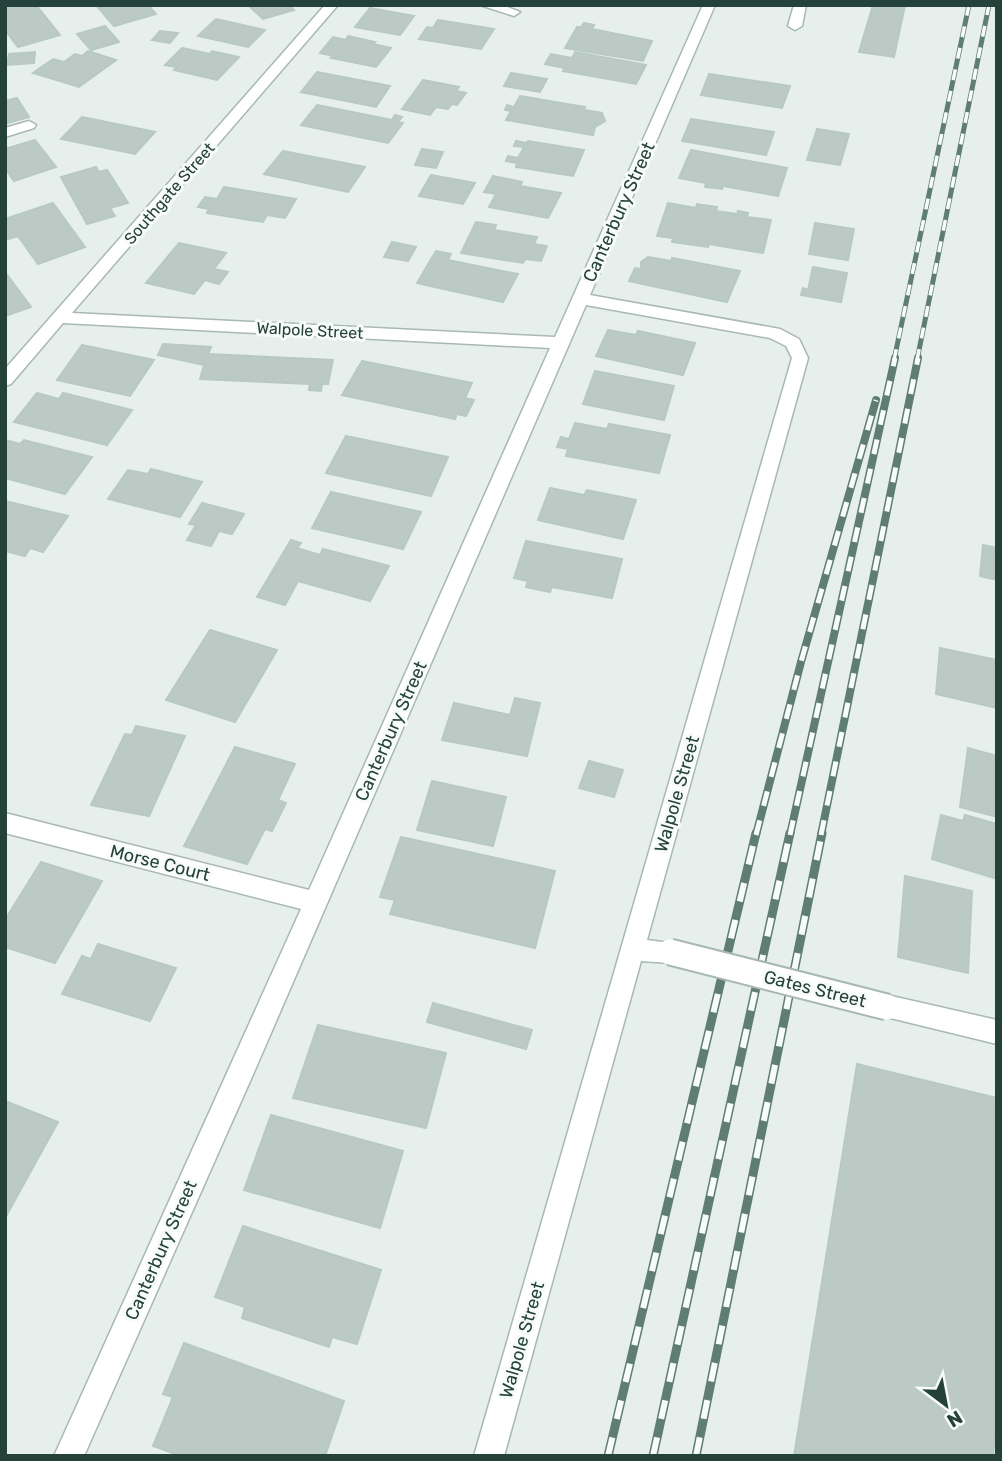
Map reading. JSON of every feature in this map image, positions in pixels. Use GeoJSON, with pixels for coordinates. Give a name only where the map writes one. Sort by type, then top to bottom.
{"type":"FeatureCollection","features":[{"type":"Feature","properties":{"kind":"street","name":"Southgate Street"},"geometry":{"type":"LineString","coordinates":[[5,380],[332,5]]}},
{"type":"Feature","properties":{"kind":"street"},"geometry":{"type":"LineString","coordinates":[[486,5],[514,12]]}},
{"type":"Feature","properties":{"kind":"street","name":"Canterbury Street"},"geometry":{"type":"LineString","coordinates":[[69,1456],[709,5]]}},
{"type":"Feature","properties":{"kind":"street"},"geometry":{"type":"LineString","coordinates":[[795,26],[800,5]]}},
{"type":"Feature","properties":{"kind":"street"},"geometry":{"type":"LineString","coordinates":[[5,133],[29,125]]}},
{"type":"Feature","properties":{"kind":"street","name":"Walpole Street"},"geometry":{"type":"LineString","coordinates":[[489,1456],[800,358],[793,344],[774,333],[581,299]]}},
{"type":"Feature","properties":{"kind":"street","name":"Walpole Street"},"geometry":{"type":"LineString","coordinates":[[58,318],[561,342]]}},
{"type":"Feature","properties":{"kind":"street","name":"Morse Court"},"geometry":{"type":"LineString","coordinates":[[5,823],[315,902]]}},
{"type":"Feature","properties":{"kind":"street","name":"Gates Street"},"geometry":{"type":"LineString","coordinates":[[632,950],[670,951],[887,1007],[997,1032]]}},
{"type":"Feature","properties":{"kind":"building"},"geometry":{"type":"Polygon","coordinates":[[[36,5],[60,35],[18,47],[5,30],[5,9],[36,5]]]}},
{"type":"Feature","properties":{"kind":"building"},"geometry":{"type":"Polygon","coordinates":[[[96,5],[148,5],[156,14],[114,26],[96,5]]]}},
{"type":"Feature","properties":{"kind":"building"},"geometry":{"type":"Polygon","coordinates":[[[289,5],[294,10],[263,19],[249,6],[289,5]]]}},
{"type":"Feature","properties":{"kind":"building"},"geometry":{"type":"Polygon","coordinates":[[[873,5],[905,5],[894,57],[859,52],[873,5]]]}},
{"type":"Feature","properties":{"kind":"building"},"geometry":{"type":"Polygon","coordinates":[[[370,8],[414,16],[400,35],[355,27],[370,8]]]}},
{"type":"Feature","properties":{"kind":"building"},"geometry":{"type":"Polygon","coordinates":[[[216,19],[265,30],[248,47],[198,36],[216,19]]]}},
{"type":"Feature","properties":{"kind":"building"},"geometry":{"type":"Polygon","coordinates":[[[438,20],[494,29],[481,49],[419,39],[427,27],[433,28],[438,20]]]}},
{"type":"Feature","properties":{"kind":"building"},"geometry":{"type":"Polygon","coordinates":[[[584,23],[594,25],[592,29],[652,41],[643,61],[565,48],[577,27],[584,23]]]}},
{"type":"Feature","properties":{"kind":"building"},"geometry":{"type":"Polygon","coordinates":[[[105,26],[119,42],[91,50],[77,34],[105,26]]]}},
{"type":"Feature","properties":{"kind":"building"},"geometry":{"type":"Polygon","coordinates":[[[160,31],[178,33],[170,43],[152,40],[160,31]]]}},
{"type":"Feature","properties":{"kind":"building"},"geometry":{"type":"Polygon","coordinates":[[[348,36],[391,48],[376,67],[331,58],[333,56],[320,53],[333,37],[346,40],[348,36]]]}},
{"type":"Feature","properties":{"kind":"building"},"geometry":{"type":"Polygon","coordinates":[[[182,48],[239,57],[217,80],[174,70],[177,67],[165,65],[182,48]]]}},
{"type":"Feature","properties":{"kind":"building"},"geometry":{"type":"Polygon","coordinates":[[[88,51],[116,60],[79,87],[33,73],[53,59],[64,62],[75,54],[82,56],[88,51]]]}},
{"type":"Feature","properties":{"kind":"building"},"geometry":{"type":"Polygon","coordinates":[[[35,52],[34,63],[7,65],[9,54],[35,52]]]}},
{"type":"Feature","properties":{"kind":"building"},"geometry":{"type":"Polygon","coordinates":[[[575,52],[646,65],[636,84],[563,71],[565,68],[545,64],[551,54],[572,58],[575,52]]]}},
{"type":"Feature","properties":{"kind":"building"},"geometry":{"type":"Polygon","coordinates":[[[317,72],[390,86],[376,107],[301,92],[317,72]]]}},
{"type":"Feature","properties":{"kind":"building"},"geometry":{"type":"Polygon","coordinates":[[[511,73],[547,79],[540,92],[504,86],[511,73]]]}},
{"type":"Feature","properties":{"kind":"building"},"geometry":{"type":"Polygon","coordinates":[[[709,74],[790,86],[782,108],[701,95],[709,74]]]}},
{"type":"Feature","properties":{"kind":"building"},"geometry":{"type":"Polygon","coordinates":[[[423,80],[459,87],[456,91],[466,93],[457,105],[452,104],[448,109],[436,107],[430,115],[402,109],[423,80]]]}},
{"type":"Feature","properties":{"kind":"building"},"geometry":{"type":"Polygon","coordinates":[[[520,96],[585,107],[584,110],[602,113],[605,121],[595,127],[593,135],[506,120],[511,111],[505,110],[507,105],[514,107],[520,96]]]}},
{"type":"Feature","properties":{"kind":"building"},"geometry":{"type":"Polygon","coordinates":[[[17,98],[29,117],[5,124],[5,101],[17,98]]]}},
{"type":"Feature","properties":{"kind":"building"},"geometry":{"type":"Polygon","coordinates":[[[317,105],[392,120],[395,115],[402,117],[398,122],[403,123],[388,143],[301,125],[317,105]]]}},
{"type":"Feature","properties":{"kind":"building"},"geometry":{"type":"Polygon","coordinates":[[[82,117],[155,132],[135,154],[61,139],[82,117]]]}},
{"type":"Feature","properties":{"kind":"building"},"geometry":{"type":"Polygon","coordinates":[[[691,119],[774,132],[766,155],[682,141],[691,119]]]}},
{"type":"Feature","properties":{"kind":"building"},"geometry":{"type":"Polygon","coordinates":[[[817,129],[849,134],[840,165],[807,160],[817,129]]]}},
{"type":"Feature","properties":{"kind":"building"},"geometry":{"type":"Polygon","coordinates":[[[35,140],[56,167],[14,181],[5,168],[5,149],[35,140]]]}},
{"type":"Feature","properties":{"kind":"building"},"geometry":{"type":"Polygon","coordinates":[[[516,141],[584,150],[573,176],[516,167],[517,163],[506,161],[508,156],[518,158],[524,147],[514,146],[516,141]]]}},
{"type":"Feature","properties":{"kind":"building"},"geometry":{"type":"Polygon","coordinates":[[[422,149],[443,152],[436,168],[415,165],[422,149]]]}},
{"type":"Feature","properties":{"kind":"building"},"geometry":{"type":"Polygon","coordinates":[[[691,150],[787,168],[778,196],[723,186],[722,189],[705,187],[706,183],[679,178],[691,150]]]}},
{"type":"Feature","properties":{"kind":"building"},"geometry":{"type":"Polygon","coordinates":[[[283,151],[365,167],[348,192],[264,174],[283,151]]]}},
{"type":"Feature","properties":{"kind":"building"},"geometry":{"type":"Polygon","coordinates":[[[96,167],[99,172],[107,170],[128,203],[110,208],[115,216],[87,224],[61,177],[96,167]]]}},
{"type":"Feature","properties":{"kind":"building"},"geometry":{"type":"Polygon","coordinates":[[[431,175],[475,183],[463,204],[419,196],[431,175]]]}},
{"type":"Feature","properties":{"kind":"building"},"geometry":{"type":"Polygon","coordinates":[[[493,176],[522,182],[520,186],[561,193],[548,218],[489,207],[496,194],[484,192],[493,176]]]}},
{"type":"Feature","properties":{"kind":"building"},"geometry":{"type":"Polygon","coordinates":[[[224,187],[296,199],[285,218],[267,215],[263,222],[207,213],[209,209],[198,207],[205,197],[217,199],[224,187]]]}},
{"type":"Feature","properties":{"kind":"building"},"geometry":{"type":"Polygon","coordinates":[[[53,203],[85,247],[38,264],[18,236],[5,240],[5,219],[53,203]]]}},
{"type":"Feature","properties":{"kind":"building"},"geometry":{"type":"Polygon","coordinates":[[[668,203],[696,208],[697,204],[717,207],[716,211],[737,214],[738,211],[748,213],[747,217],[771,220],[763,253],[709,244],[708,247],[672,242],[673,238],[657,236],[668,203]]]}},
{"type":"Feature","properties":{"kind":"building"},"geometry":{"type":"Polygon","coordinates":[[[476,222],[496,225],[494,230],[537,237],[534,244],[547,246],[541,261],[525,259],[523,263],[461,253],[476,222]]]}},
{"type":"Feature","properties":{"kind":"building"},"geometry":{"type":"Polygon","coordinates":[[[815,223],[854,229],[848,260],[809,254],[815,223]]]}},
{"type":"Feature","properties":{"kind":"building"},"geometry":{"type":"Polygon","coordinates":[[[392,242],[416,247],[408,261],[384,257],[392,242]]]}},
{"type":"Feature","properties":{"kind":"building"},"geometry":{"type":"Polygon","coordinates":[[[179,243],[226,253],[214,269],[228,272],[219,284],[205,280],[194,294],[146,283],[179,243]]]}},
{"type":"Feature","properties":{"kind":"building"},"geometry":{"type":"Polygon","coordinates":[[[436,251],[451,254],[448,260],[518,274],[503,302],[417,283],[436,251]]]}},
{"type":"Feature","properties":{"kind":"building"},"geometry":{"type":"Polygon","coordinates":[[[648,257],[671,261],[672,258],[740,271],[727,302],[629,281],[635,268],[641,269],[641,262],[648,257]]]}},
{"type":"Feature","properties":{"kind":"building"},"geometry":{"type":"Polygon","coordinates":[[[813,267],[847,273],[841,302],[801,295],[803,288],[808,290],[813,267]]]}},
{"type":"Feature","properties":{"kind":"building"},"geometry":{"type":"Polygon","coordinates":[[[5,272],[31,307],[5,316],[5,272]]]}},
{"type":"Feature","properties":{"kind":"building"},"geometry":{"type":"Polygon","coordinates":[[[608,330],[636,335],[638,331],[695,343],[683,375],[596,356],[608,330]]]}},
{"type":"Feature","properties":{"kind":"building"},"geometry":{"type":"Polygon","coordinates":[[[163,344],[211,347],[208,354],[333,360],[328,384],[322,384],[321,391],[309,390],[310,384],[200,379],[204,365],[158,355],[163,344]]]}},
{"type":"Feature","properties":{"kind":"building"},"geometry":{"type":"Polygon","coordinates":[[[82,345],[154,360],[130,396],[57,380],[82,345]]]}},
{"type":"Feature","properties":{"kind":"building"},"geometry":{"type":"Polygon","coordinates":[[[362,361],[472,383],[465,398],[474,400],[466,416],[457,414],[455,419],[342,395],[362,361]]]}},
{"type":"Feature","properties":{"kind":"building"},"geometry":{"type":"Polygon","coordinates":[[[595,371],[674,386],[664,420],[583,404],[595,371]]]}},
{"type":"Feature","properties":{"kind":"building"},"geometry":{"type":"Polygon","coordinates":[[[37,393],[59,399],[63,393],[132,410],[107,445],[14,422],[37,393]]]}},
{"type":"Feature","properties":{"kind":"building"},"geometry":{"type":"Polygon","coordinates":[[[575,423],[607,429],[609,424],[670,435],[659,473],[566,456],[568,449],[557,447],[561,437],[569,439],[575,423]]]}},
{"type":"Feature","properties":{"kind":"building"},"geometry":{"type":"Polygon","coordinates":[[[346,436],[448,457],[431,496],[326,473],[346,436]]]}},
{"type":"Feature","properties":{"kind":"building"},"geometry":{"type":"Polygon","coordinates":[[[5,440],[20,444],[24,440],[92,457],[65,494],[5,478],[5,440]]]}},
{"type":"Feature","properties":{"kind":"building"},"geometry":{"type":"Polygon","coordinates":[[[151,469],[202,482],[180,517],[108,499],[128,470],[148,474],[151,469]]]}},
{"type":"Feature","properties":{"kind":"building"},"geometry":{"type":"Polygon","coordinates":[[[550,488],[584,495],[587,490],[636,500],[623,539],[538,520],[550,488]]]}},
{"type":"Feature","properties":{"kind":"building"},"geometry":{"type":"Polygon","coordinates":[[[331,492],[421,512],[403,549],[312,528],[331,492]]]}},
{"type":"Feature","properties":{"kind":"building"},"geometry":{"type":"Polygon","coordinates":[[[5,501],[68,516],[43,552],[30,548],[25,556],[5,551],[5,501]]]}},
{"type":"Feature","properties":{"kind":"building"},"geometry":{"type":"Polygon","coordinates":[[[202,503],[244,514],[232,534],[219,531],[211,546],[187,540],[196,525],[189,524],[202,503]]]}},
{"type":"Feature","properties":{"kind":"building"},"geometry":{"type":"Polygon","coordinates":[[[291,540],[301,543],[297,548],[320,555],[323,549],[389,566],[370,601],[298,581],[285,605],[257,597],[291,540]]]}},
{"type":"Feature","properties":{"kind":"building"},"geometry":{"type":"Polygon","coordinates":[[[526,541],[622,559],[612,598],[552,587],[550,592],[526,587],[528,581],[514,578],[526,541]]]}},
{"type":"Feature","properties":{"kind":"building"},"geometry":{"type":"Polygon","coordinates":[[[983,545],[997,548],[997,580],[980,576],[983,545]]]}},
{"type":"Feature","properties":{"kind":"building"},"geometry":{"type":"Polygon","coordinates":[[[210,630],[277,650],[235,722],[166,700],[210,630]]]}},
{"type":"Feature","properties":{"kind":"building"},"geometry":{"type":"Polygon","coordinates":[[[940,648],[997,660],[997,708],[936,694],[940,648]]]}},
{"type":"Feature","properties":{"kind":"building"},"geometry":{"type":"Polygon","coordinates":[[[515,698],[540,703],[527,756],[442,740],[454,703],[510,715],[515,698]]]}},
{"type":"Feature","properties":{"kind":"building"},"geometry":{"type":"Polygon","coordinates":[[[136,726],[185,736],[149,816],[91,805],[125,734],[132,735],[136,726]]]}},
{"type":"Feature","properties":{"kind":"building"},"geometry":{"type":"Polygon","coordinates":[[[235,747],[295,764],[278,800],[286,803],[272,831],[265,829],[247,864],[184,846],[235,747]]]}},
{"type":"Feature","properties":{"kind":"building"},"geometry":{"type":"Polygon","coordinates":[[[968,748],[997,756],[997,817],[960,807],[968,748]]]}},
{"type":"Feature","properties":{"kind":"building"},"geometry":{"type":"Polygon","coordinates":[[[589,761],[623,770],[614,797],[579,788],[589,761]]]}},
{"type":"Feature","properties":{"kind":"building"},"geometry":{"type":"Polygon","coordinates":[[[432,781],[506,797],[493,846],[417,830],[432,781]]]}},
{"type":"Feature","properties":{"kind":"building"},"geometry":{"type":"Polygon","coordinates":[[[941,815],[963,821],[965,815],[997,824],[997,879],[932,859],[941,815]]]}},
{"type":"Feature","properties":{"kind":"building"},"geometry":{"type":"Polygon","coordinates":[[[401,837],[555,871],[535,948],[390,914],[395,900],[380,897],[401,837]]]}},
{"type":"Feature","properties":{"kind":"building"},"geometry":{"type":"Polygon","coordinates":[[[41,862],[102,881],[55,963],[5,947],[5,920],[41,862]]]}},
{"type":"Feature","properties":{"kind":"building"},"geometry":{"type":"Polygon","coordinates":[[[905,876],[972,891],[968,973],[898,957],[905,876]]]}},
{"type":"Feature","properties":{"kind":"building"},"geometry":{"type":"Polygon","coordinates":[[[98,944],[176,968],[150,1021],[62,994],[82,956],[91,959],[98,944]]]}},
{"type":"Feature","properties":{"kind":"building"},"geometry":{"type":"Polygon","coordinates":[[[433,1003],[532,1030],[526,1049],[427,1022],[433,1003]]]}},
{"type":"Feature","properties":{"kind":"building"},"geometry":{"type":"Polygon","coordinates":[[[318,1025],[446,1053],[426,1128],[293,1098],[318,1025]]]}},
{"type":"Feature","properties":{"kind":"building"},"geometry":{"type":"Polygon","coordinates":[[[857,1064],[997,1098],[997,1412],[993,1456],[794,1456],[857,1064]]]}},
{"type":"Feature","properties":{"kind":"building"},"geometry":{"type":"Polygon","coordinates":[[[5,1101],[58,1122],[5,1218],[5,1101]]]}},
{"type":"Feature","properties":{"kind":"building"},"geometry":{"type":"Polygon","coordinates":[[[271,1115],[403,1151],[380,1228],[244,1190],[271,1115]]]}},
{"type":"Feature","properties":{"kind":"building"},"geometry":{"type":"Polygon","coordinates":[[[243,1226],[381,1270],[357,1344],[332,1337],[329,1347],[242,1318],[245,1307],[215,1297],[243,1226]]]}},
{"type":"Feature","properties":{"kind":"building"},"geometry":{"type":"Polygon","coordinates":[[[184,1343],[344,1401],[325,1456],[181,1456],[153,1446],[173,1397],[163,1394],[184,1343]]]}},
{"type":"Feature","properties":{"kind":"railway"},"geometry":{"type":"LineString","coordinates":[[894,360],[969,5]]}},
{"type":"Feature","properties":{"kind":"railway"},"geometry":{"type":"LineString","coordinates":[[917,360],[989,5]]}},
{"type":"Feature","properties":{"kind":"railway"},"geometry":{"type":"LineString","coordinates":[[790,835],[895,358]]}},
{"type":"Feature","properties":{"kind":"railway"},"geometry":{"type":"LineString","coordinates":[[821,835],[918,358]]}},
{"type":"Feature","properties":{"kind":"railway"},"geometry":{"type":"LineString","coordinates":[[756,835],[801,662],[876,400]]}},
{"type":"Feature","properties":{"kind":"railway"},"geometry":{"type":"LineString","coordinates":[[608,1456],[756,833]]}},
{"type":"Feature","properties":{"kind":"railway"},"geometry":{"type":"LineString","coordinates":[[653,1456],[790,833]]}},
{"type":"Feature","properties":{"kind":"railway"},"geometry":{"type":"LineString","coordinates":[[696,1456],[822,833]]}}]}
